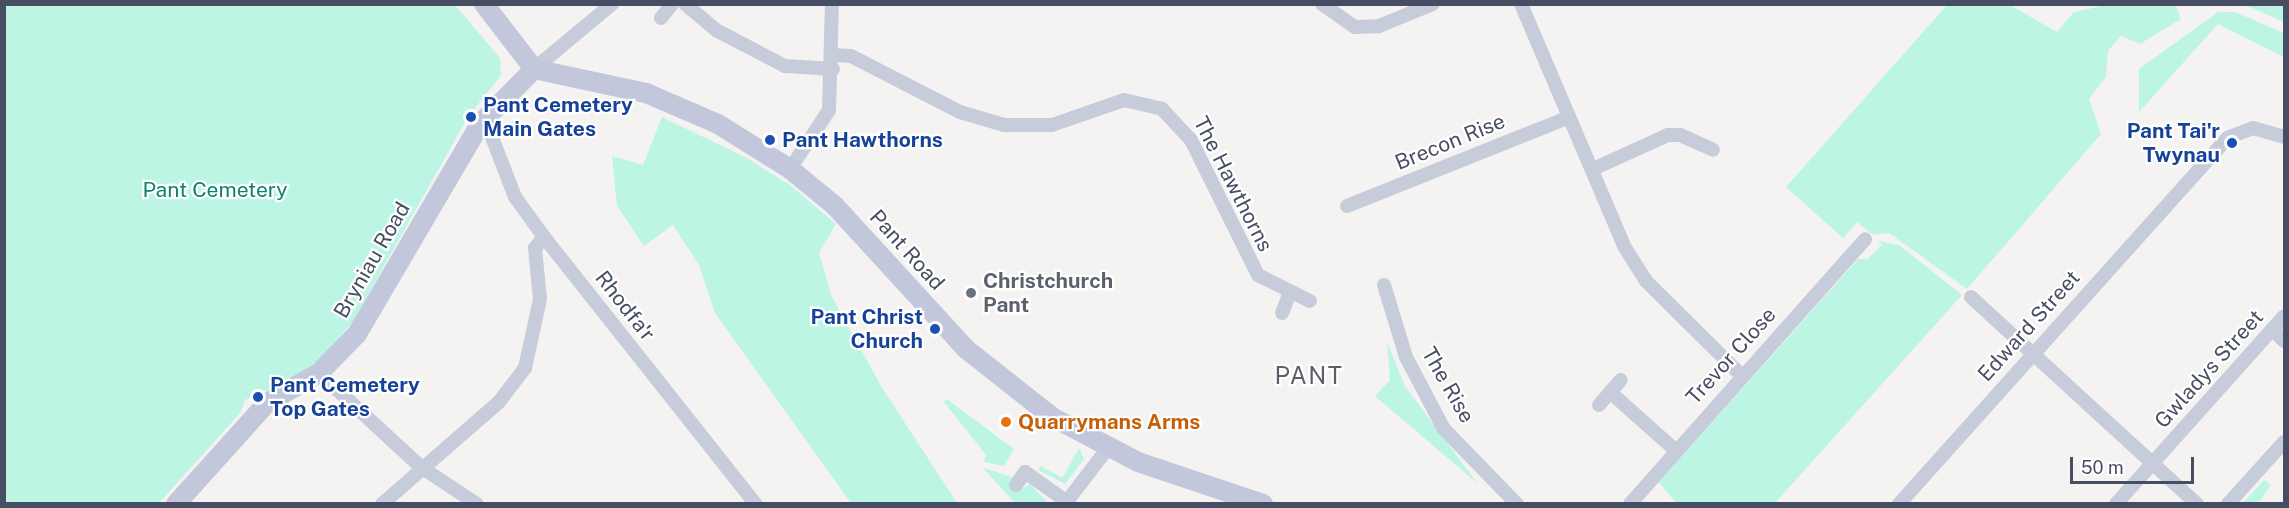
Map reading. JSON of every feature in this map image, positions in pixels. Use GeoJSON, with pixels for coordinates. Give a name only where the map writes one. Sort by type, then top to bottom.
{"type":"FeatureCollection","features":[{"type":"Feature","properties":{"kind":"street"},"geometry":{"type":"LineString","coordinates":[[484,4],[534,69],[612,4]]}},
{"type":"Feature","properties":{"kind":"street"},"geometry":{"type":"LineString","coordinates":[[661,18],[672,4]]}},
{"type":"Feature","properties":{"kind":"street"},"geometry":{"type":"LineString","coordinates":[[685,4],[716,30],[784,66],[833,69]]}},
{"type":"Feature","properties":{"kind":"street"},"geometry":{"type":"LineString","coordinates":[[790,169],[829,110],[833,69],[832,4]]}},
{"type":"Feature","properties":{"kind":"street"},"geometry":{"type":"LineString","coordinates":[[1322,4],[1355,27],[1379,27],[1433,4]]}},
{"type":"Feature","properties":{"kind":"street"},"geometry":{"type":"LineString","coordinates":[[1521,4],[1624,246],[1646,281],[1742,376]]}},
{"type":"Feature","properties":{"kind":"street","name":"The Hawthorns"},"geometry":{"type":"LineString","coordinates":[[832,55],[851,56],[960,112],[1004,125],[1052,125],[1124,100],[1162,109],[1191,140],[1249,263],[1258,275],[1310,301]]}},
{"type":"Feature","properties":{"kind":"street","name":"Bryniau Road"},"geometry":{"type":"LineString","coordinates":[[176,504],[267,403],[318,373],[339,357],[372,313],[480,124],[534,69]]}},
{"type":"Feature","properties":{"kind":"street","name":"Pant Road"},"geometry":{"type":"LineString","coordinates":[[534,69],[604,81],[665,101],[718,124],[790,169],[835,206],[934,316],[1009,388],[1107,449],[1263,504]]}},
{"type":"Feature","properties":{"kind":"street","name":"Brecon Rise"},"geometry":{"type":"LineString","coordinates":[[1347,206],[1569,117]]}},
{"type":"Feature","properties":{"kind":"street","name":"Rhodfa'r"},"geometry":{"type":"LineString","coordinates":[[480,124],[490,132],[515,197],[544,237],[756,504]]}},
{"type":"Feature","properties":{"kind":"street","name":"Edward Street"},"geometry":{"type":"LineString","coordinates":[[1899,504],[2235,132],[2261,128],[2284,137]]}},
{"type":"Feature","properties":{"kind":"street"},"geometry":{"type":"LineString","coordinates":[[1593,169],[1668,135],[1680,135],[1713,150]]}},
{"type":"Feature","properties":{"kind":"street"},"geometry":{"type":"LineString","coordinates":[[382,504],[421,467],[493,408],[525,368],[540,299],[535,249],[544,237]]}},
{"type":"Feature","properties":{"kind":"street","name":"Trevor Close"},"geometry":{"type":"LineString","coordinates":[[1630,504],[1675,450],[1865,239]]}},
{"type":"Feature","properties":{"kind":"street","name":"The Rise"},"geometry":{"type":"LineString","coordinates":[[1384,285],[1406,357],[1444,429],[1517,504]]}},
{"type":"Feature","properties":{"kind":"street"},"geometry":{"type":"LineString","coordinates":[[1282,313],[1290,292]]}},
{"type":"Feature","properties":{"kind":"street"},"geometry":{"type":"LineString","coordinates":[[1971,297],[2197,504]]}},
{"type":"Feature","properties":{"kind":"street","name":"Gwladys Street"},"geometry":{"type":"LineString","coordinates":[[2116,504],[2284,316]]}},
{"type":"Feature","properties":{"kind":"street"},"geometry":{"type":"LineString","coordinates":[[2273,330],[2284,340]]}},
{"type":"Feature","properties":{"kind":"street"},"geometry":{"type":"LineString","coordinates":[[318,373],[421,467],[477,504]]}},
{"type":"Feature","properties":{"kind":"street"},"geometry":{"type":"LineString","coordinates":[[1599,405],[1621,380]]}},
{"type":"Feature","properties":{"kind":"street"},"geometry":{"type":"LineString","coordinates":[[1610,392],[1675,450]]}},
{"type":"Feature","properties":{"kind":"street"},"geometry":{"type":"LineString","coordinates":[[1016,485],[1025,472],[1066,502],[1107,449]]}},
{"type":"Feature","properties":{"kind":"street"},"geometry":{"type":"LineString","coordinates":[[2228,504],[2281,451]]}},
{"type":"Feature","properties":{"kind":"green space","name":"Pant Cemetery"},"geometry":{"type":"Polygon","coordinates":[[[4,5],[455,5],[500,58],[501,75],[468,117],[352,323],[321,358],[291,380],[245,400],[241,412],[159,503],[5,503],[4,5]]]}},
{"type":"Feature","properties":{"kind":"green space"},"geometry":{"type":"Polygon","coordinates":[[[1947,5],[2010,5],[2057,32],[2074,12],[2107,5],[2175,5],[2181,19],[2140,44],[2121,36],[2108,51],[2106,77],[2089,99],[2101,134],[1967,289],[1889,233],[1873,235],[1857,222],[1843,238],[1786,187],[1947,5]]]}},
{"type":"Feature","properties":{"kind":"green space"},"geometry":{"type":"Polygon","coordinates":[[[2245,5],[2284,5],[2284,22],[2268,15],[2245,5]]]}},
{"type":"Feature","properties":{"kind":"green space"},"geometry":{"type":"Polygon","coordinates":[[[2218,12],[2235,12],[2284,33],[2284,57],[2218,24],[2139,112],[2139,69],[2218,12]]]}},
{"type":"Feature","properties":{"kind":"green space"},"geometry":{"type":"Polygon","coordinates":[[[662,117],[745,157],[790,185],[836,224],[819,253],[832,297],[881,386],[957,503],[851,503],[715,313],[699,265],[673,225],[644,246],[617,206],[612,156],[643,165],[662,117]]]}},
{"type":"Feature","properties":{"kind":"green space"},"geometry":{"type":"Polygon","coordinates":[[[1878,241],[1899,245],[1962,295],[1775,503],[1676,503],[1659,482],[1858,259],[1868,259],[1882,245],[1878,241]]]}},
{"type":"Feature","properties":{"kind":"green space"},"geometry":{"type":"Polygon","coordinates":[[[1387,342],[1405,386],[1478,484],[1375,396],[1390,380],[1387,342]]]}},
{"type":"Feature","properties":{"kind":"green space"},"geometry":{"type":"Polygon","coordinates":[[[947,399],[1014,449],[1004,466],[984,462],[986,455],[944,402],[947,399]]]}},
{"type":"Feature","properties":{"kind":"green space"},"geometry":{"type":"Polygon","coordinates":[[[1079,448],[1084,459],[1065,484],[1038,470],[1041,466],[1062,478],[1079,448]]]}},
{"type":"Feature","properties":{"kind":"green space"},"geometry":{"type":"Polygon","coordinates":[[[982,467],[1014,478],[1009,486],[1017,492],[1030,484],[1048,503],[1015,503],[982,467]]]}},
{"type":"Feature","properties":{"kind":"green space"},"geometry":{"type":"Polygon","coordinates":[[[2264,480],[2271,485],[2260,501],[2243,503],[2264,480]]]}},
{"type":"Feature","properties":{"kind":"place","name":"Pant Cemetery Main Gates"},"geometry":{"type":"Point","coordinates":[471,117]}},
{"type":"Feature","properties":{"kind":"place","name":"Pant Hawthorns"},"geometry":{"type":"Point","coordinates":[770,140]}},
{"type":"Feature","properties":{"kind":"place","name":"Pant Tai'r Twynau"},"geometry":{"type":"Point","coordinates":[2232,143]}},
{"type":"Feature","properties":{"kind":"place","name":"Christchurch Pant"},"geometry":{"type":"Point","coordinates":[971,293]}},
{"type":"Feature","properties":{"kind":"place","name":"Pant Christ Church"},"geometry":{"type":"Point","coordinates":[935,329]}},
{"type":"Feature","properties":{"kind":"place","name":"Pant Cemetery Top Gates"},"geometry":{"type":"Point","coordinates":[258,397]}},
{"type":"Feature","properties":{"kind":"place","name":"Quarrymans Arms"},"geometry":{"type":"Point","coordinates":[1006,422]}},
{"type":"Feature","properties":{"kind":"district","name":"PANT"},"geometry":{"type":"Point","coordinates":[1309,376]}}]}
